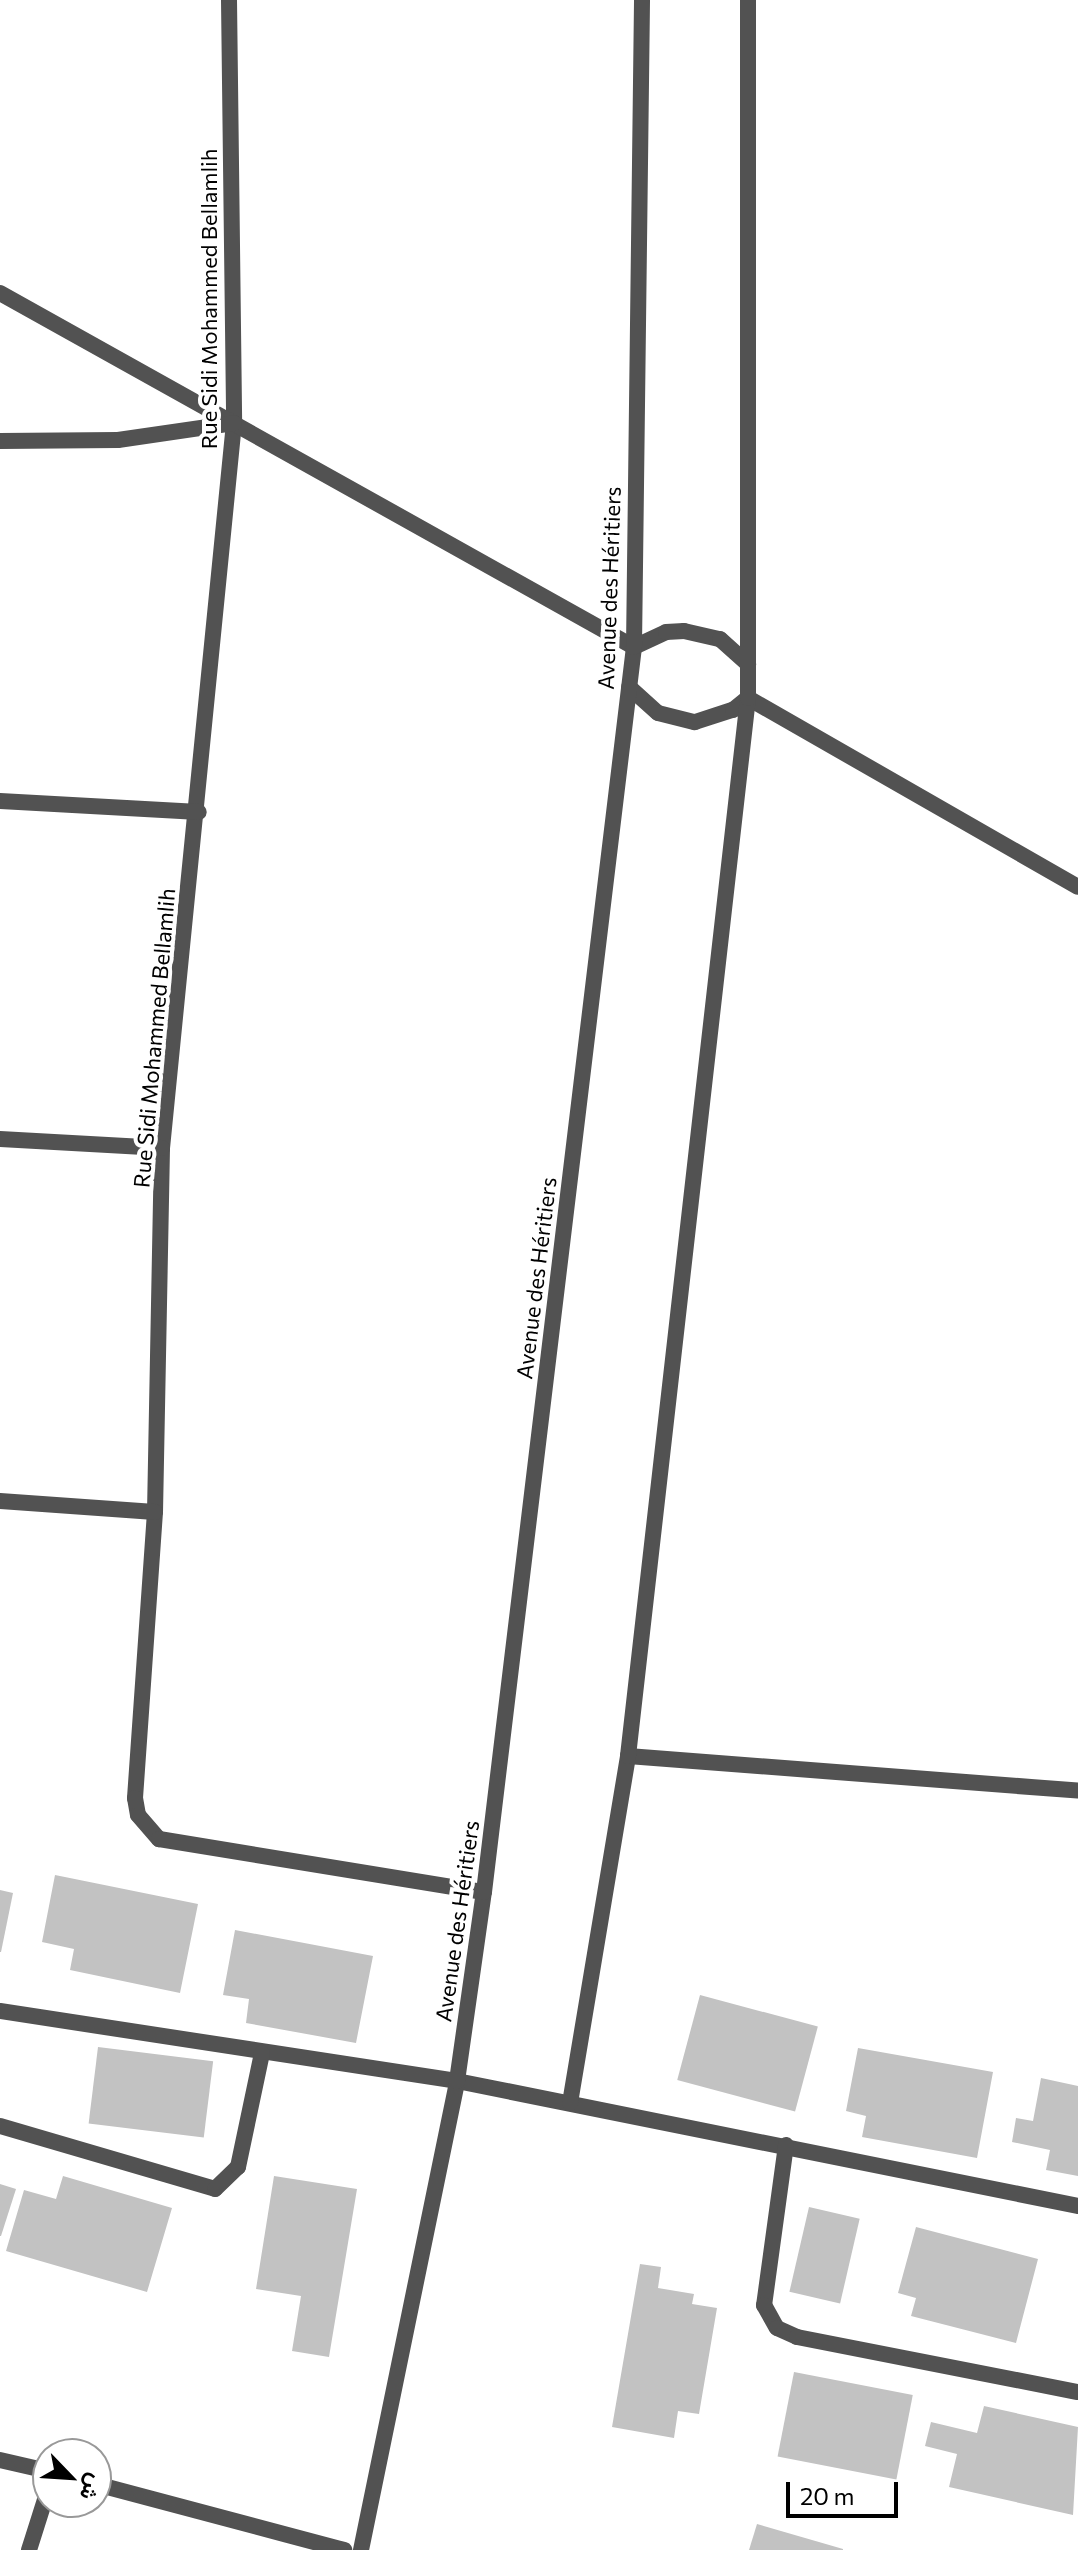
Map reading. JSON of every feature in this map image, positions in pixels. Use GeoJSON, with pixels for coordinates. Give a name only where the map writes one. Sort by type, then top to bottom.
{"type":"FeatureCollection","features":[{"type":"Feature","properties":{"kind":"street","name":"Rue Sidi Mohammed Bellamlih"},"geometry":{"type":"LineString","coordinates":[[229,0],[234,423],[199,812],[162,1148],[155,1512],[135,1798],[149,1830],[159,1839],[484,1892]]}},
{"type":"Feature","properties":{"kind":"street","name":"Avenue des Héritiers"},"geometry":{"type":"LineString","coordinates":[[361,2550],[457,2081],[484,1892],[634,647],[642,0]]}},
{"type":"Feature","properties":{"kind":"street"},"geometry":{"type":"LineString","coordinates":[[570,2103],[628,1756],[748,698],[748,0]]}},
{"type":"Feature","properties":{"kind":"street"},"geometry":{"type":"LineString","coordinates":[[0,293],[634,647],[666,632],[694,632],[720,639],[748,664]]}},
{"type":"Feature","properties":{"kind":"street"},"geometry":{"type":"LineString","coordinates":[[0,441],[118,440],[234,423]]}},
{"type":"Feature","properties":{"kind":"street"},"geometry":{"type":"LineString","coordinates":[[629,687],[658,713],[695,722],[733,710],[748,698]]}},
{"type":"Feature","properties":{"kind":"street"},"geometry":{"type":"LineString","coordinates":[[748,698],[1078,887]]}},
{"type":"Feature","properties":{"kind":"street"},"geometry":{"type":"LineString","coordinates":[[0,801],[199,812]]}},
{"type":"Feature","properties":{"kind":"street"},"geometry":{"type":"LineString","coordinates":[[0,1139],[162,1148]]}},
{"type":"Feature","properties":{"kind":"street"},"geometry":{"type":"LineString","coordinates":[[0,1501],[155,1512]]}},
{"type":"Feature","properties":{"kind":"street"},"geometry":{"type":"LineString","coordinates":[[628,1756],[1078,1791]]}},
{"type":"Feature","properties":{"kind":"street"},"geometry":{"type":"LineString","coordinates":[[0,2011],[457,2081],[1078,2206]]}},
{"type":"Feature","properties":{"kind":"street"},"geometry":{"type":"LineString","coordinates":[[0,2126],[215,2189],[238,2167],[262,2053]]}},
{"type":"Feature","properties":{"kind":"street"},"geometry":{"type":"LineString","coordinates":[[786,2145],[764,2305],[777,2328],[797,2337],[1078,2392]]}},
{"type":"Feature","properties":{"kind":"street"},"geometry":{"type":"LineString","coordinates":[[0,2460],[32,2467]]}},
{"type":"Feature","properties":{"kind":"street"},"geometry":{"type":"LineString","coordinates":[[112,2488],[344,2550]]}},
{"type":"Feature","properties":{"kind":"street"},"geometry":{"type":"LineString","coordinates":[[29,2550],[39,2518]]}},
{"type":"Feature","properties":{"kind":"building"},"geometry":{"type":"Polygon","coordinates":[[[55,1875],[198,1904],[180,1993],[70,1970],[74,1949],[42,1942],[55,1875]]]}},
{"type":"Feature","properties":{"kind":"building"},"geometry":{"type":"Polygon","coordinates":[[[0,1890],[13,1893],[1,1952],[0,1952],[0,1890]]]}},
{"type":"Feature","properties":{"kind":"building"},"geometry":{"type":"Polygon","coordinates":[[[235,1930],[373,1956],[356,2043],[246,2023],[249,1999],[223,1995],[235,1930]]]}},
{"type":"Feature","properties":{"kind":"building"},"geometry":{"type":"Polygon","coordinates":[[[700,1995],[818,2027],[795,2112],[677,2080],[700,1995]]]}},
{"type":"Feature","properties":{"kind":"building"},"geometry":{"type":"Polygon","coordinates":[[[98,2047],[213,2061],[204,2138],[89,2123],[98,2047]]]}},
{"type":"Feature","properties":{"kind":"building"},"geometry":{"type":"Polygon","coordinates":[[[858,2048],[993,2072],[977,2158],[862,2137],[866,2116],[846,2111],[858,2048]]]}},
{"type":"Feature","properties":{"kind":"building"},"geometry":{"type":"Polygon","coordinates":[[[1041,2078],[1078,2086],[1078,2176],[1046,2170],[1050,2150],[1012,2142],[1016,2118],[1033,2121],[1041,2078]]]}},
{"type":"Feature","properties":{"kind":"building"},"geometry":{"type":"Polygon","coordinates":[[[63,2176],[172,2208],[147,2292],[6,2251],[24,2190],[56,2199],[63,2176]]]}},
{"type":"Feature","properties":{"kind":"building"},"geometry":{"type":"Polygon","coordinates":[[[274,2176],[357,2189],[329,2357],[292,2351],[301,2296],[256,2289],[274,2176]]]}},
{"type":"Feature","properties":{"kind":"building"},"geometry":{"type":"Polygon","coordinates":[[[0,2184],[16,2189],[1,2236],[0,2236],[0,2184]]]}},
{"type":"Feature","properties":{"kind":"building"},"geometry":{"type":"Polygon","coordinates":[[[809,2207],[860,2219],[840,2303],[789,2292],[809,2207]]]}},
{"type":"Feature","properties":{"kind":"building"},"geometry":{"type":"Polygon","coordinates":[[[916,2227],[1038,2259],[1016,2343],[911,2316],[916,2298],[898,2293],[916,2227]]]}},
{"type":"Feature","properties":{"kind":"building"},"geometry":{"type":"Polygon","coordinates":[[[640,2264],[661,2267],[658,2288],[694,2294],[692,2304],[717,2308],[699,2414],[678,2411],[674,2438],[612,2427],[640,2264]]]}},
{"type":"Feature","properties":{"kind":"building"},"geometry":{"type":"Polygon","coordinates":[[[794,2372],[913,2395],[896,2480],[778,2456],[794,2372]]]}},
{"type":"Feature","properties":{"kind":"building"},"geometry":{"type":"Polygon","coordinates":[[[984,2406],[1078,2427],[1073,2515],[949,2487],[957,2454],[925,2446],[931,2422],[977,2433],[984,2406]]]}},
{"type":"Feature","properties":{"kind":"building"},"geometry":{"type":"Polygon","coordinates":[[[757,2524],[843,2549],[843,2550],[749,2550],[757,2524]]]}}]}
